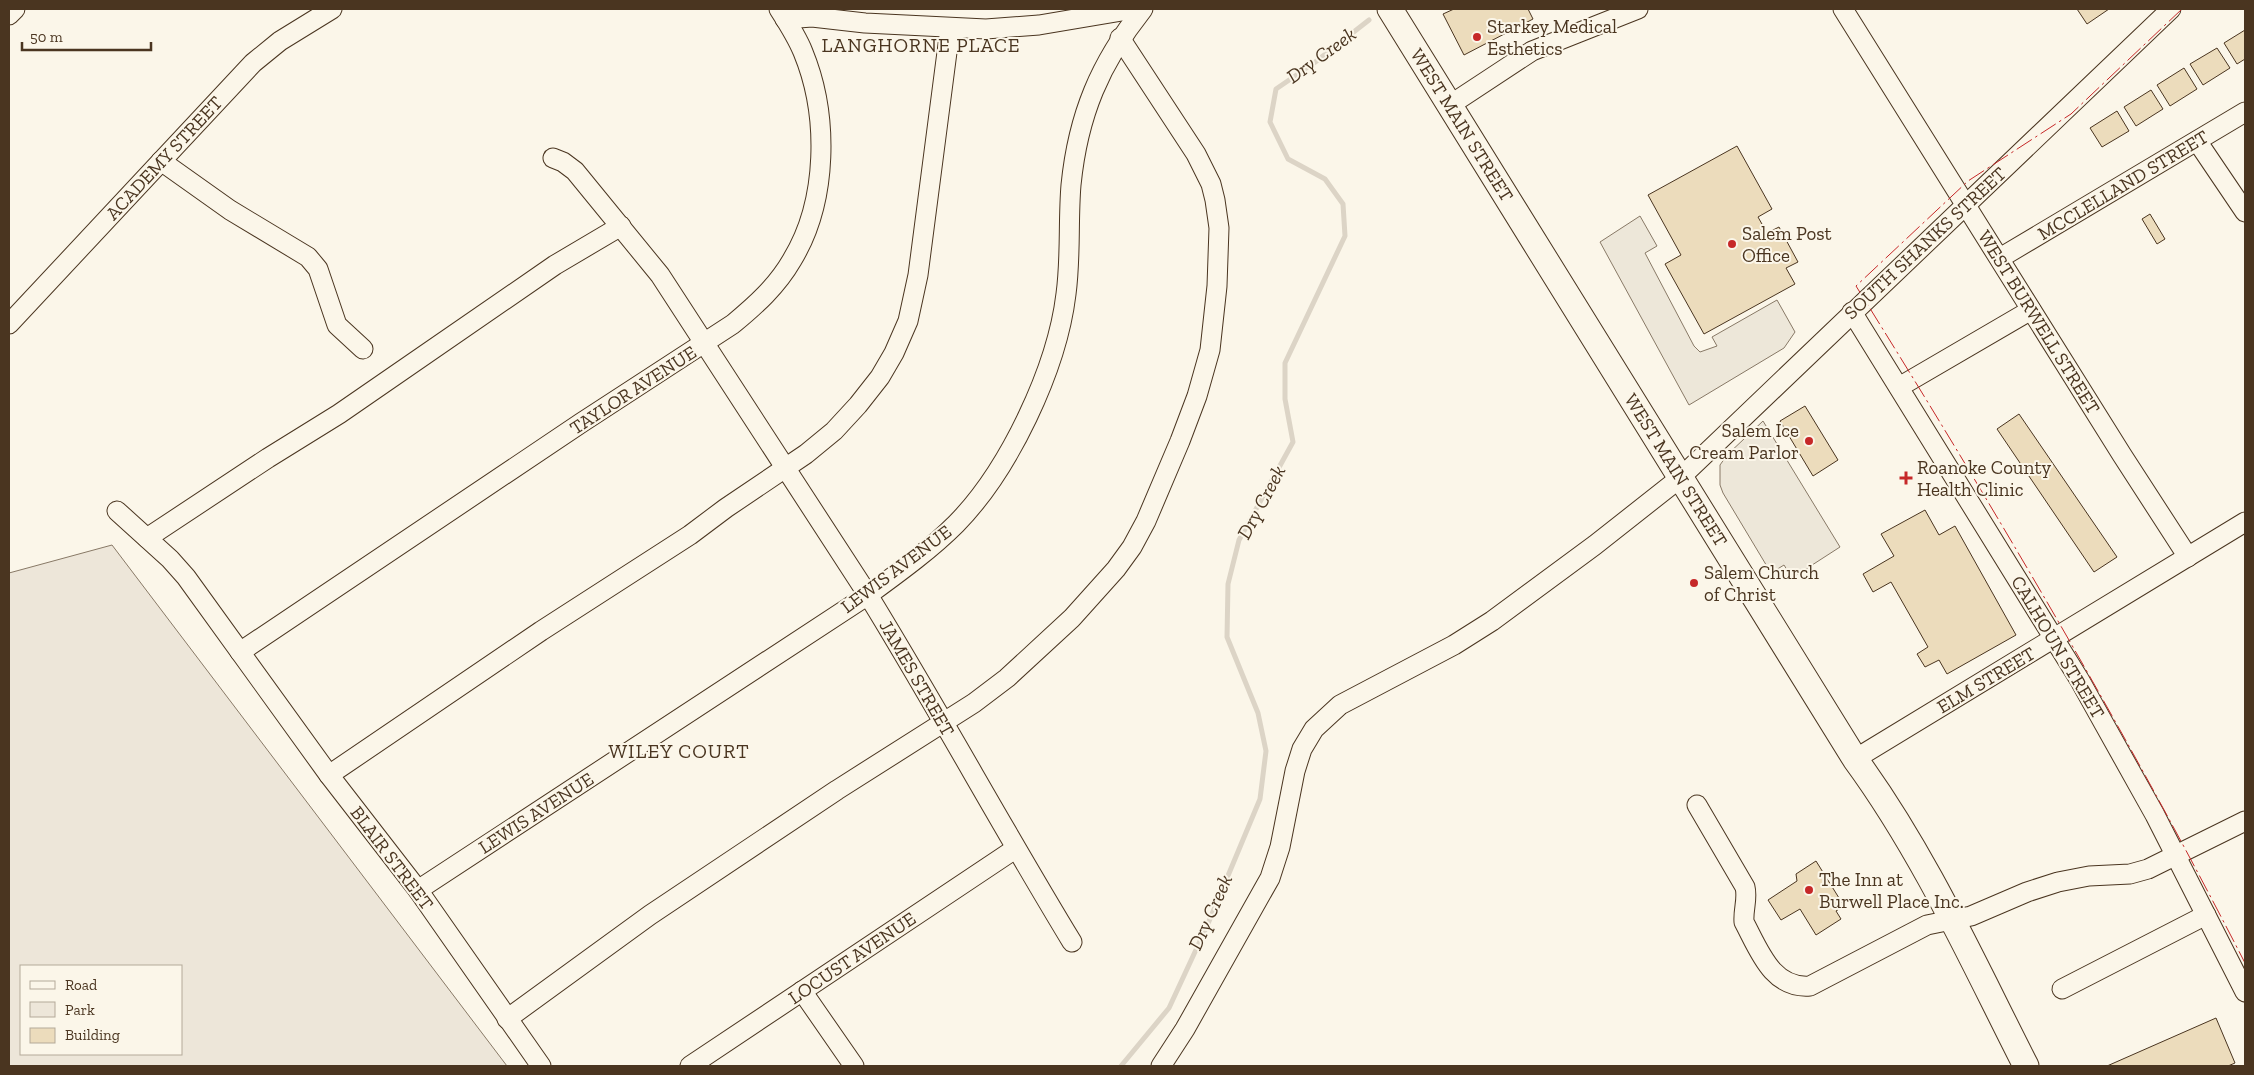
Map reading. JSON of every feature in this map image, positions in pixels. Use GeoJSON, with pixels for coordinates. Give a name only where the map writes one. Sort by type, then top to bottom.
{"type":"FeatureCollection","features":[{"type":"Feature","properties":{"kind":"main road","name":"WEST MAIN STREET"},"geometry":{"type":"LineString","coordinates":[[1390,9],[1855,759],[1880,793],[1951,920],[2026,1066]]}},
{"type":"Feature","properties":{"kind":"street"},"geometry":{"type":"LineString","coordinates":[[9,15],[15,9]]}},
{"type":"Feature","properties":{"kind":"street","name":"ACADEMY STREET"},"geometry":{"type":"LineString","coordinates":[[9,324],[253,63],[280,41],[332,9]]}},
{"type":"Feature","properties":{"kind":"street"},"geometry":{"type":"LineString","coordinates":[[782,14],[950,28],[986,29],[1039,25],[1134,9]]}},
{"type":"Feature","properties":{"kind":"street","name":"LEWIS AVENUE"},"geometry":{"type":"LineString","coordinates":[[418,890],[868,595],[936,543],[975,503],[995,475],[1024,423],[1044,377],[1059,330],[1066,297],[1071,256],[1071,187],[1075,153],[1083,120],[1105,65],[1120,38],[1143,9]]}},
{"type":"Feature","properties":{"kind":"street"},"geometry":{"type":"LineString","coordinates":[[1450,105],[1482,85],[1509,64],[1532,51],[1638,9]]}},
{"type":"Feature","properties":{"kind":"street","name":"WEST BURWELL STREET"},"geometry":{"type":"LineString","coordinates":[[1843,9],[2188,557]]}},
{"type":"Feature","properties":{"kind":"street","name":"SOUTH SHANKS STREET"},"geometry":{"type":"LineString","coordinates":[[1161,1066],[1185,1029],[1270,878],[1280,847],[1295,771],[1302,749],[1314,729],[1340,706],[1454,645],[1492,621],[1602,540],[1680,478],[2171,9]]}},
{"type":"Feature","properties":{"kind":"street","name":"TAYLOR AVENUE"},"geometry":{"type":"LineString","coordinates":[[240,652],[581,423],[733,324],[756,305],[776,283],[797,251],[814,206],[819,176],[820,138],[817,108],[803,52],[782,14]]}},
{"type":"Feature","properties":{"kind":"street"},"geometry":{"type":"LineString","coordinates":[[329,775],[541,631],[690,536],[726,508],[786,468],[834,431],[858,405],[880,377],[894,353],[908,321],[918,275],[950,28]]}},
{"type":"Feature","properties":{"kind":"street"},"geometry":{"type":"LineString","coordinates":[[507,1018],[650,915],[837,790],[980,698],[1039,651],[1116,569],[1146,521],[1194,405],[1210,350],[1217,286],[1219,228],[1213,192],[1196,154],[1120,38]]}},
{"type":"Feature","properties":{"kind":"street","name":"MCCLELLAND STREET"},"geometry":{"type":"LineString","coordinates":[[2000,258],[2245,112]]}},
{"type":"Feature","properties":{"kind":"street"},"geometry":{"type":"LineString","coordinates":[[2197,141],[2245,212]]}},
{"type":"Feature","properties":{"kind":"street","name":"JAMES STREET"},"geometry":{"type":"LineString","coordinates":[[553,158],[564,162],[575,171],[660,274],[868,595],[943,722],[1015,850],[1072,942]]}},
{"type":"Feature","properties":{"kind":"street"},"geometry":{"type":"LineString","coordinates":[[161,161],[230,210],[308,257],[318,269],[337,325],[363,349]]}},
{"type":"Feature","properties":{"kind":"street"},"geometry":{"type":"LineString","coordinates":[[147,538],[268,458],[339,414],[531,280],[621,226]]}},
{"type":"Feature","properties":{"kind":"street"},"geometry":{"type":"LineString","coordinates":[[1899,387],[2031,310]]}},
{"type":"Feature","properties":{"kind":"street","name":"CALHOUN STREET"},"geometry":{"type":"LineString","coordinates":[[1852,312],[2054,639],[2155,815],[2245,992]]}},
{"type":"Feature","properties":{"kind":"street","name":"BLAIR STREET"},"geometry":{"type":"LineString","coordinates":[[117,511],[186,577],[329,775],[418,890],[541,1066]]}},
{"type":"Feature","properties":{"kind":"street","name":"ELM STREET"},"geometry":{"type":"LineString","coordinates":[[1855,759],[2188,557],[2244,526]]}},
{"type":"Feature","properties":{"kind":"street"},"geometry":{"type":"LineString","coordinates":[[1697,805],[1745,887],[1747,897],[1743,914],[1744,922],[1769,968],[1787,984],[1800,987],[1810,986],[1927,924],[1971,916],[2028,892],[2058,882],[2089,876],[2130,874],[2148,869],[2245,821]]}},
{"type":"Feature","properties":{"kind":"street","name":"LOCUST AVENUE"},"geometry":{"type":"LineString","coordinates":[[690,1066],[1015,850]]}},
{"type":"Feature","properties":{"kind":"street"},"geometry":{"type":"LineString","coordinates":[[2062,989],[2206,915]]}},
{"type":"Feature","properties":{"kind":"street"},"geometry":{"type":"LineString","coordinates":[[802,990],[854,1066]]}},
{"type":"Feature","properties":{"kind":"green space"},"geometry":{"type":"Polygon","coordinates":[[[112,545],[507,1066],[9,1066],[9,573],[112,545]]]}},
{"type":"Feature","properties":{"kind":"shaded area"},"geometry":{"type":"Polygon","coordinates":[[[1640,216],[1657,246],[1645,253],[1694,346],[1700,352],[1717,346],[1712,337],[1777,300],[1795,332],[1784,348],[1689,405],[1600,242],[1640,216]]]}},
{"type":"Feature","properties":{"kind":"shaded area"},"geometry":{"type":"Polygon","coordinates":[[[1763,421],[1840,547],[1792,578],[1784,565],[1771,573],[1720,485],[1720,465],[1727,455],[1763,421]]]}},
{"type":"Feature","properties":{"kind":"building","name":"Starkey Medical Esthetics"},"geometry":{"type":"Polygon","coordinates":[[[1454,9],[1528,9],[1533,19],[1464,55],[1443,14],[1454,9]]]}},
{"type":"Feature","properties":{"kind":"building"},"geometry":{"type":"Polygon","coordinates":[[[2077,9],[2109,9],[2087,24],[2077,9]]]}},
{"type":"Feature","properties":{"kind":"building"},"geometry":{"type":"Polygon","coordinates":[[[2245,30],[2245,59],[2237,64],[2224,43],[2245,30]]]}},
{"type":"Feature","properties":{"kind":"building"},"geometry":{"type":"Polygon","coordinates":[[[2217,48],[2230,68],[2203,85],[2190,64],[2217,48]]]}},
{"type":"Feature","properties":{"kind":"building"},"geometry":{"type":"Polygon","coordinates":[[[2184,68],[2197,89],[2170,106],[2157,85],[2184,68]]]}},
{"type":"Feature","properties":{"kind":"building"},"geometry":{"type":"Polygon","coordinates":[[[2151,90],[2163,109],[2136,126],[2124,107],[2151,90]]]}},
{"type":"Feature","properties":{"kind":"building"},"geometry":{"type":"Polygon","coordinates":[[[2117,111],[2129,131],[2102,147],[2090,128],[2117,111]]]}},
{"type":"Feature","properties":{"kind":"building","name":"Salem Post Office"},"geometry":{"type":"Polygon","coordinates":[[[1737,146],[1772,209],[1758,217],[1767,233],[1779,227],[1798,262],[1786,268],[1795,284],[1704,334],[1665,264],[1681,255],[1648,195],[1737,146]]]}},
{"type":"Feature","properties":{"kind":"building"},"geometry":{"type":"Polygon","coordinates":[[[2150,214],[2165,239],[2157,244],[2142,219],[2150,214]]]}},
{"type":"Feature","properties":{"kind":"building","name":"Salem Ice Cream Parlor"},"geometry":{"type":"Polygon","coordinates":[[[1805,406],[1838,460],[1813,476],[1780,421],[1805,406]]]}},
{"type":"Feature","properties":{"kind":"building"},"geometry":{"type":"Polygon","coordinates":[[[2019,414],[2117,557],[2094,572],[1997,429],[2019,414]]]}},
{"type":"Feature","properties":{"kind":"building"},"geometry":{"type":"Polygon","coordinates":[[[1925,510],[1939,535],[1955,526],[2016,635],[1947,674],[1939,660],[1925,667],[1917,654],[1928,647],[1891,582],[1873,592],[1863,574],[1894,556],[1881,534],[1925,510]]]}},
{"type":"Feature","properties":{"kind":"building","name":"The Inn at Burwell Place Inc."},"geometry":{"type":"Polygon","coordinates":[[[1816,861],[1844,906],[1836,911],[1841,919],[1816,935],[1800,909],[1781,920],[1768,900],[1797,881],[1796,874],[1816,861]]]}},
{"type":"Feature","properties":{"kind":"building"},"geometry":{"type":"Polygon","coordinates":[[[2216,1018],[2235,1063],[2228,1066],[2107,1066],[2216,1018]]]}},
{"type":"Feature","properties":{"kind":"waterway","name":"Dry Creek"},"geometry":{"type":"LineString","coordinates":[[1121,1066],[1169,1008],[1207,926],[1260,799],[1266,751],[1258,713],[1227,637],[1228,584],[1239,540],[1293,442],[1285,399],[1285,363],[1345,236],[1343,204],[1325,179],[1288,159],[1270,122],[1276,89],[1314,63],[1369,20]]}},
{"type":"Feature","properties":{"kind":"power"},"geometry":{"type":"LineString","coordinates":[[2182,9],[2071,114],[1968,181],[1856,286],[2058,620],[2200,876],[2245,963]]}},
{"type":"Feature","properties":{"kind":"place","name":"Starkey Medical Esthetics"},"geometry":{"type":"Point","coordinates":[1477,37]}},
{"type":"Feature","properties":{"kind":"place","name":"Salem Post Office"},"geometry":{"type":"Point","coordinates":[1732,244]}},
{"type":"Feature","properties":{"kind":"place","name":"Salem Ice Cream Parlor"},"geometry":{"type":"Point","coordinates":[1809,441]}},
{"type":"Feature","properties":{"kind":"place","name":"Roanoke County Health Clinic"},"geometry":{"type":"Point","coordinates":[1906,478]}},
{"type":"Feature","properties":{"kind":"place","name":"Salem Church of Christ"},"geometry":{"type":"Point","coordinates":[1694,583]}},
{"type":"Feature","properties":{"kind":"place","name":"The Inn at Burwell Place Inc."},"geometry":{"type":"Point","coordinates":[1809,890]}},
{"type":"Feature","properties":{"kind":"district","name":"LANGHORNE PLACE"},"geometry":{"type":"Point","coordinates":[921,45]}},
{"type":"Feature","properties":{"kind":"district","name":"WILEY COURT"},"geometry":{"type":"Point","coordinates":[679,751]}}]}
